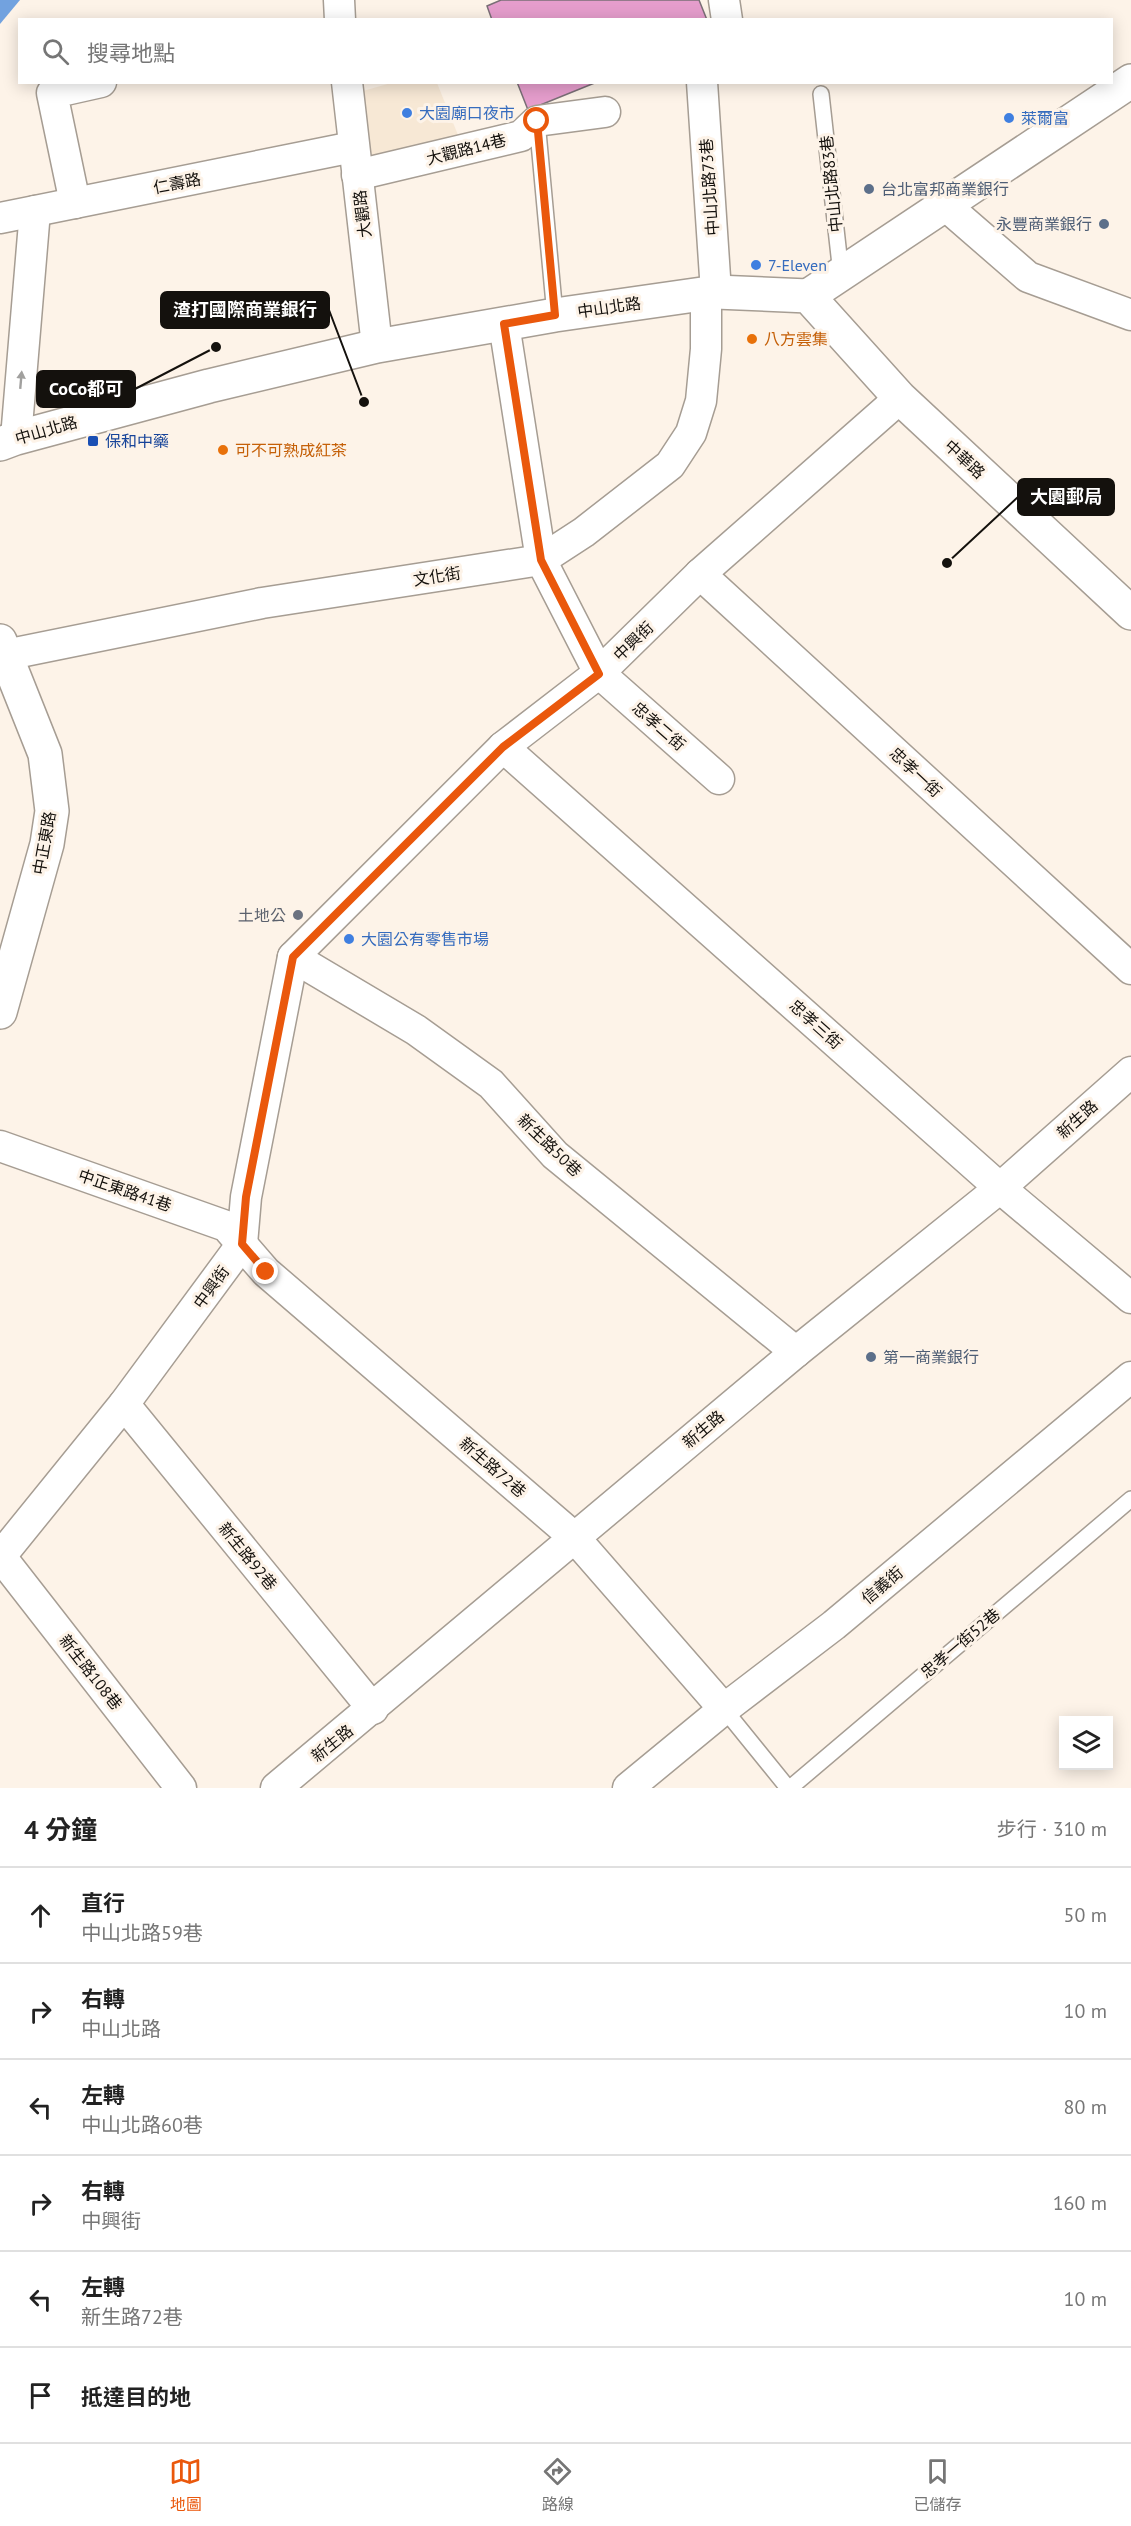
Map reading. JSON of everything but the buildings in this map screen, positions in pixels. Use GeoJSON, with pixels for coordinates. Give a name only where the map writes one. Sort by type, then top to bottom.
{"type":"FeatureCollection","features":[{"type":"Feature","properties":{"kind":"main road"},"geometry":{"type":"LineString","coordinates":[[808,296],[1131,81]]}},
{"type":"Feature","properties":{"kind":"main road","name":"中山北路"},"geometry":{"type":"LineString","coordinates":[[8,441],[209,386],[377,346],[555,315],[711,293],[808,296]]}},
{"type":"Feature","properties":{"kind":"main road","name":"中華路"},"geometry":{"type":"LineString","coordinates":[[808,296],[900,398],[1131,613]]}},
{"type":"Feature","properties":{"kind":"main road","name":"中正東路"},"geometry":{"type":"LineString","coordinates":[[0,1012],[47,844],[52,811],[45,754],[2,651]]}},
{"type":"Feature","properties":{"kind":"street"},"geometry":{"type":"LineString","coordinates":[[339,0],[340,18]]}},
{"type":"Feature","properties":{"kind":"street"},"geometry":{"type":"LineString","coordinates":[[724,0],[727,18]]}},
{"type":"Feature","properties":{"kind":"street"},"geometry":{"type":"LineString","coordinates":[[75,203],[52,93],[92,84]]}},
{"type":"Feature","properties":{"kind":"street","name":"大觀路"},"geometry":{"type":"LineString","coordinates":[[347,84],[377,346]]}},
{"type":"Feature","properties":{"kind":"street","name":"中山北路73巷"},"geometry":{"type":"LineString","coordinates":[[702,84],[711,293]]}},
{"type":"Feature","properties":{"kind":"street","name":"大觀路14巷"},"geometry":{"type":"LineString","coordinates":[[355,161],[521,136],[537,121],[605,112]]}},
{"type":"Feature","properties":{"kind":"street","name":"仁壽路"},"geometry":{"type":"LineString","coordinates":[[0,218],[75,203],[355,161]]}},
{"type":"Feature","properties":{"kind":"street"},"geometry":{"type":"LineString","coordinates":[[945,205],[1029,277],[1131,315]]}},
{"type":"Feature","properties":{"kind":"street"},"geometry":{"type":"LineString","coordinates":[[8,441],[35,211]]}},
{"type":"Feature","properties":{"kind":"street","name":"文化街"},"geometry":{"type":"LineString","coordinates":[[2,651],[262,603],[541,560],[584,532],[670,465],[691,432],[702,390],[711,293]]}},
{"type":"Feature","properties":{"kind":"street"},"geometry":{"type":"LineString","coordinates":[[504,324],[541,560],[599,674]]}},
{"type":"Feature","properties":{"kind":"street","name":"中興街"},"geometry":{"type":"LineString","coordinates":[[293,957],[503,747],[599,674],[700,574],[900,398]]}},
{"type":"Feature","properties":{"kind":"street","name":"忠孝一街"},"geometry":{"type":"LineString","coordinates":[[700,574],[1131,969]]}},
{"type":"Feature","properties":{"kind":"street","name":"忠孝二街"},"geometry":{"type":"LineString","coordinates":[[599,674],[719,779]]}},
{"type":"Feature","properties":{"kind":"street","name":"忠孝三街"},"geometry":{"type":"LineString","coordinates":[[503,747],[1000,1188],[1131,1298]]}},
{"type":"Feature","properties":{"kind":"street"},"geometry":{"type":"LineString","coordinates":[[242,1244],[246,1197],[293,957]]}},
{"type":"Feature","properties":{"kind":"street","name":"新生路50巷"},"geometry":{"type":"LineString","coordinates":[[293,957],[416,1030],[491,1084],[555,1155],[796,1352]]}},
{"type":"Feature","properties":{"kind":"street","name":"新生路"},"geometry":{"type":"LineString","coordinates":[[276,1788],[796,1352],[1000,1188],[1131,1072]]}},
{"type":"Feature","properties":{"kind":"street","name":"中正東路41巷"},"geometry":{"type":"LineString","coordinates":[[0,1146],[226,1226],[242,1244]]}},
{"type":"Feature","properties":{"kind":"street","name":"中興街"},"geometry":{"type":"LineString","coordinates":[[0,1557],[124,1404],[242,1244]]}},
{"type":"Feature","properties":{"kind":"street","name":"新生路72巷"},"geometry":{"type":"LineString","coordinates":[[242,1244],[266,1272],[574,1537],[724,1709]]}},
{"type":"Feature","properties":{"kind":"street","name":"信義街"},"geometry":{"type":"LineString","coordinates":[[628,1788],[724,1709],[834,1625],[1131,1377]]}},
{"type":"Feature","properties":{"kind":"street","name":"新生路92巷"},"geometry":{"type":"LineString","coordinates":[[124,1404],[373,1709]]}},
{"type":"Feature","properties":{"kind":"street","name":"新生路108巷"},"geometry":{"type":"LineString","coordinates":[[0,1557],[181,1788]]}},
{"type":"Feature","properties":{"kind":"lane","name":"中山北路83巷"},"geometry":{"type":"LineString","coordinates":[[821,94],[841,274]]}},
{"type":"Feature","properties":{"kind":"lane"},"geometry":{"type":"LineString","coordinates":[[537,121],[555,315]]}},
{"type":"Feature","properties":{"kind":"lane","name":"忠孝一街52巷"},"geometry":{"type":"LineString","coordinates":[[789,1788],[1131,1498]]}},
{"type":"Feature","properties":{"kind":"lane"},"geometry":{"type":"LineString","coordinates":[[724,1709],[789,1788]]}},
{"type":"Feature","properties":{"kind":"shaded area","name":"大園廟口夜市"},"geometry":{"type":"Polygon","coordinates":[[[388,84],[437,84],[458,135],[393,163],[368,164],[363,91],[388,84]]]}},
{"type":"Feature","properties":{"kind":"water"},"geometry":{"type":"Polygon","coordinates":[[[0,0],[20,0],[0,24],[0,0]]]}},
{"type":"Feature","properties":{"kind":"place","name":"大園廟口夜市"},"geometry":{"type":"Point","coordinates":[407,113]}},
{"type":"Feature","properties":{"kind":"place","name":"萊爾富"},"geometry":{"type":"Point","coordinates":[1009,118]}},
{"type":"Feature","properties":{"kind":"place","name":"台北富邦商業銀行"},"geometry":{"type":"Point","coordinates":[869,189]}},
{"type":"Feature","properties":{"kind":"place","name":"永豐商業銀行"},"geometry":{"type":"Point","coordinates":[1104,224]}},
{"type":"Feature","properties":{"kind":"place","name":"7-Eleven"},"geometry":{"type":"Point","coordinates":[756,265]}},
{"type":"Feature","properties":{"kind":"place","name":"八方雲集"},"geometry":{"type":"Point","coordinates":[752,339]}},
{"type":"Feature","properties":{"kind":"place","name":"CoCo都可"},"geometry":{"type":"Point","coordinates":[216,347]}},
{"type":"Feature","properties":{"kind":"place","name":"渣打國際商業銀行"},"geometry":{"type":"Point","coordinates":[364,402]}},
{"type":"Feature","properties":{"kind":"place","name":"保和中藥"},"geometry":{"type":"Point","coordinates":[93,441]}},
{"type":"Feature","properties":{"kind":"place","name":"可不可熟成紅茶"},"geometry":{"type":"Point","coordinates":[223,450]}},
{"type":"Feature","properties":{"kind":"place","name":"大園郵局"},"geometry":{"type":"Point","coordinates":[947,563]}},
{"type":"Feature","properties":{"kind":"place","name":"土地公"},"geometry":{"type":"Point","coordinates":[298,915]}},
{"type":"Feature","properties":{"kind":"place","name":"大園公有零售市場"},"geometry":{"type":"Point","coordinates":[349,939]}},
{"type":"Feature","properties":{"kind":"place","name":"第一商業銀行"},"geometry":{"type":"Point","coordinates":[871,1357]}},
{"type":"Feature","properties":{"kind":"route"},"geometry":{"type":"LineString","coordinates":[[266,1272],[242,1244],[246,1197],[293,957],[503,747],[599,674],[541,560],[504,324],[555,315],[537,121]]}}]}
